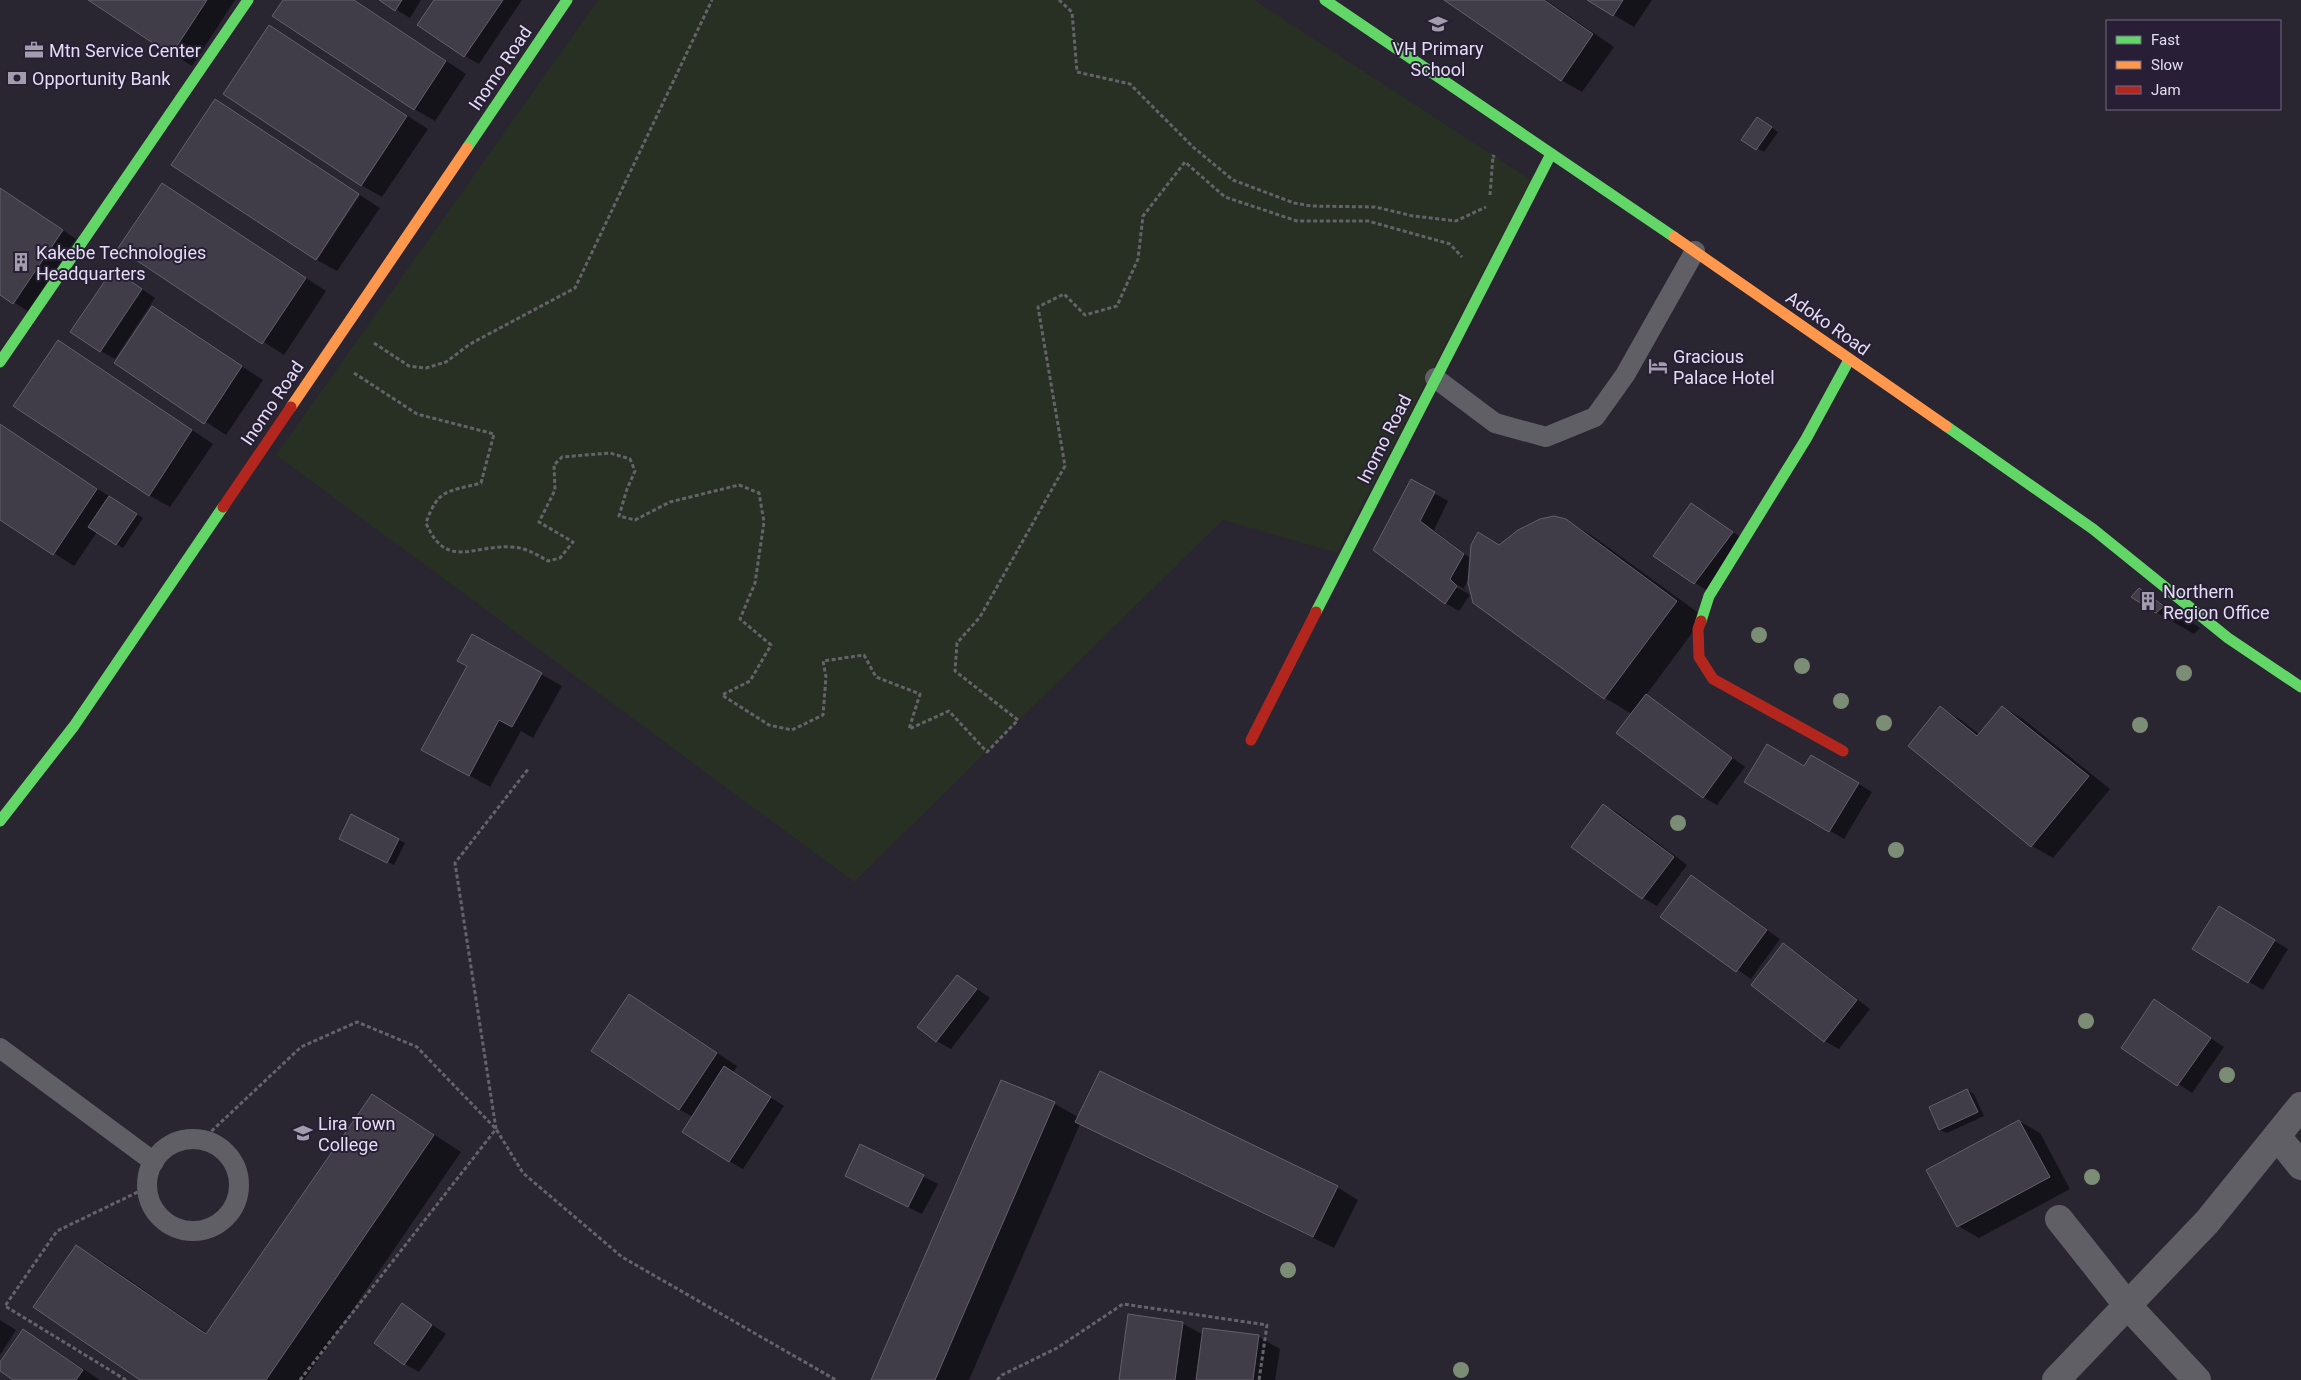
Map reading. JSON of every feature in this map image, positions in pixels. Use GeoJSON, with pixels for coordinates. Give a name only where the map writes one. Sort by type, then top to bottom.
{"type":"FeatureCollection","features":[{"type":"Feature","properties":{"kind":"street"},"geometry":{"type":"LineString","coordinates":[[0,362],[248,0]]}},
{"type":"Feature","properties":{"kind":"street","name":"Inomo Road"},"geometry":{"type":"LineString","coordinates":[[0,821],[74,726],[567,0]]}},
{"type":"Feature","properties":{"kind":"street","name":"Adoko Road"},"geometry":{"type":"LineString","coordinates":[[1325,0],[1695,251],[2093,529],[2228,638],[2301,687]]}},
{"type":"Feature","properties":{"kind":"street","name":"Inomo Road"},"geometry":{"type":"LineString","coordinates":[[1251,740],[1551,154]]}},
{"type":"Feature","properties":{"kind":"street"},"geometry":{"type":"LineString","coordinates":[[1842,751],[1713,679],[1700,656],[1698,629],[1710,596],[1806,438],[1849,360]]}},
{"type":"Feature","properties":{"kind":"street"},"geometry":{"type":"LineString","coordinates":[[2056,1380],[2207,1222],[2301,1106]]}},
{"type":"Feature","properties":{"kind":"street"},"geometry":{"type":"LineString","coordinates":[[2277,1136],[2301,1166]]}},
{"type":"Feature","properties":{"kind":"street"},"geometry":{"type":"LineString","coordinates":[[2059,1219],[2128,1306],[2197,1380]]}},
{"type":"Feature","properties":{"kind":"lane"},"geometry":{"type":"LineString","coordinates":[[1435,378],[1495,423],[1546,437],[1594,417],[1625,375],[1695,251]]}},
{"type":"Feature","properties":{"kind":"lane"},"geometry":{"type":"LineString","coordinates":[[0,1048],[154,1162]]}},
{"type":"Feature","properties":{"kind":"lane"},"geometry":{"type":"LineString","coordinates":[[188,1140],[202,1140],[217,1146],[229,1156],[237,1170],[240,1185],[238,1201],[218,1225],[203,1230],[187,1231],[172,1226],[159,1217],[151,1203],[148,1188],[149,1174],[154,1162],[163,1151],[174,1144],[188,1140]]}},
{"type":"Feature","properties":{"kind":"path"},"geometry":{"type":"LineString","coordinates":[[369,340],[409,366],[426,368],[446,362],[470,344],[576,288],[712,0]]}},
{"type":"Feature","properties":{"kind":"path"},"geometry":{"type":"LineString","coordinates":[[1059,0],[1072,12],[1077,72],[1130,84],[1193,147],[1233,180],[1294,203],[1311,206],[1375,207],[1413,216],[1456,220],[1489,205],[1493,156],[1501,161]]}},
{"type":"Feature","properties":{"kind":"path"},"geometry":{"type":"LineString","coordinates":[[348,369],[417,414],[494,434],[480,483],[443,494],[432,504],[426,523],[432,538],[444,548],[466,553],[511,547],[528,550],[548,561],[560,558],[573,542],[539,522],[555,490],[554,465],[562,457],[610,453],[630,459],[635,472],[627,489],[619,516],[636,520],[670,502],[739,484],[759,493],[764,522],[755,583],[740,619],[771,645],[750,681],[722,695],[768,726],[792,730],[823,715],[826,677],[823,661],[864,655],[876,677],[920,694],[909,729],[949,711],[987,752],[1018,720],[955,672],[957,643],[980,617],[1065,466],[1038,308],[1064,294],[1085,315],[1117,306],[1138,259],[1143,216],[1185,162],[1225,197],[1297,220],[1368,220],[1450,244],[1468,264]]}},
{"type":"Feature","properties":{"kind":"path"},"geometry":{"type":"LineString","coordinates":[[300,1380],[496,1129],[455,863],[529,768]]}},
{"type":"Feature","properties":{"kind":"path"},"geometry":{"type":"LineString","coordinates":[[202,1140],[301,1047],[357,1022],[417,1047],[496,1129],[523,1173],[622,1256],[836,1380]]}},
{"type":"Feature","properties":{"kind":"path"},"geometry":{"type":"LineString","coordinates":[[126,1380],[5,1306],[57,1231],[148,1188]]}},
{"type":"Feature","properties":{"kind":"path"},"geometry":{"type":"LineString","coordinates":[[997,1380],[1002,1374],[1057,1348],[1123,1304],[1267,1325],[1259,1380]]}},
{"type":"Feature","properties":{"kind":"green space"},"geometry":{"type":"Polygon","coordinates":[[[598,0],[1254,0],[1531,180],[1337,553],[1223,520],[854,882],[276,455],[598,0]]]}},
{"type":"Feature","properties":{"kind":"building"},"geometry":{"type":"Polygon","coordinates":[[[88,0],[207,0],[171,55],[88,0]]]}},
{"type":"Feature","properties":{"kind":"building"},"geometry":{"type":"Polygon","coordinates":[[[283,0],[354,0],[446,61],[414,110],[272,16],[283,0]]]}},
{"type":"Feature","properties":{"kind":"building"},"geometry":{"type":"Polygon","coordinates":[[[379,0],[402,0],[395,11],[379,0]]]}},
{"type":"Feature","properties":{"kind":"building"},"geometry":{"type":"Polygon","coordinates":[[[434,0],[503,0],[464,57],[417,25],[434,0]]]}},
{"type":"Feature","properties":{"kind":"building"},"geometry":{"type":"Polygon","coordinates":[[[1444,0],[1544,0],[1593,34],[1561,81],[1444,0]]]}},
{"type":"Feature","properties":{"kind":"building"},"geometry":{"type":"Polygon","coordinates":[[[1587,0],[1623,0],[1613,16],[1587,0]]]}},
{"type":"Feature","properties":{"kind":"building"},"geometry":{"type":"Polygon","coordinates":[[[269,25],[407,116],[361,186],[223,94],[269,25]]]}},
{"type":"Feature","properties":{"kind":"building"},"geometry":{"type":"Polygon","coordinates":[[[215,99],[359,194],[316,260],[171,165],[215,99]]]}},
{"type":"Feature","properties":{"kind":"building"},"geometry":{"type":"Polygon","coordinates":[[[1757,117],[1772,127],[1756,150],[1741,140],[1757,117]]]}},
{"type":"Feature","properties":{"kind":"building"},"geometry":{"type":"Polygon","coordinates":[[[162,183],[306,278],[262,344],[118,248],[162,183]]]}},
{"type":"Feature","properties":{"kind":"building","name":"Kakebe Technologies Headquarters"},"geometry":{"type":"Polygon","coordinates":[[[0,188],[63,230],[13,304],[0,295],[0,188]]]}},
{"type":"Feature","properties":{"kind":"building"},"geometry":{"type":"Polygon","coordinates":[[[113,269],[142,289],[100,352],[70,332],[113,269]]]}},
{"type":"Feature","properties":{"kind":"building"},"geometry":{"type":"Polygon","coordinates":[[[152,306],[242,366],[204,424],[114,363],[152,306]]]}},
{"type":"Feature","properties":{"kind":"building"},"geometry":{"type":"Polygon","coordinates":[[[58,340],[192,430],[149,496],[13,406],[58,340]]]}},
{"type":"Feature","properties":{"kind":"building"},"geometry":{"type":"Polygon","coordinates":[[[0,424],[97,489],[53,555],[0,520],[0,424]]]}},
{"type":"Feature","properties":{"kind":"building"},"geometry":{"type":"Polygon","coordinates":[[[1411,479],[1435,492],[1420,521],[1464,554],[1450,579],[1457,586],[1445,604],[1373,550],[1411,479]]]}},
{"type":"Feature","properties":{"kind":"building"},"geometry":{"type":"Polygon","coordinates":[[[109,496],[137,514],[116,545],[88,527],[109,496]]]}},
{"type":"Feature","properties":{"kind":"building"},"geometry":{"type":"Polygon","coordinates":[[[1691,503],[1733,532],[1694,584],[1653,556],[1691,503]]]}},
{"type":"Feature","properties":{"kind":"building"},"geometry":{"type":"Polygon","coordinates":[[[1554,516],[1566,519],[1677,601],[1604,699],[1473,603],[1468,583],[1471,545],[1478,532],[1499,545],[1518,530],[1540,519],[1554,516]]]}},
{"type":"Feature","properties":{"kind":"building","name":"Northern Region Office"},"geometry":{"type":"Polygon","coordinates":[[[2139,588],[2164,606],[2156,613],[2131,597],[2139,588]]]}},
{"type":"Feature","properties":{"kind":"building"},"geometry":{"type":"Polygon","coordinates":[[[472,634],[542,673],[512,727],[499,720],[469,776],[421,750],[467,666],[457,661],[472,634]]]}},
{"type":"Feature","properties":{"kind":"building"},"geometry":{"type":"Polygon","coordinates":[[[1646,694],[1732,758],[1703,798],[1616,733],[1646,694]]]}},
{"type":"Feature","properties":{"kind":"building"},"geometry":{"type":"Polygon","coordinates":[[[1940,706],[1977,736],[2002,706],[2089,776],[2031,847],[1908,746],[1940,706]]]}},
{"type":"Feature","properties":{"kind":"building"},"geometry":{"type":"Polygon","coordinates":[[[1767,744],[1804,766],[1811,755],[1859,783],[1829,832],[1744,782],[1767,744]]]}},
{"type":"Feature","properties":{"kind":"building"},"geometry":{"type":"Polygon","coordinates":[[[1603,804],[1674,857],[1642,899],[1571,847],[1603,804]]]}},
{"type":"Feature","properties":{"kind":"building"},"geometry":{"type":"Polygon","coordinates":[[[351,814],[399,839],[387,863],[339,839],[351,814]]]}},
{"type":"Feature","properties":{"kind":"building"},"geometry":{"type":"Polygon","coordinates":[[[1691,875],[1767,930],[1736,972],[1660,917],[1691,875]]]}},
{"type":"Feature","properties":{"kind":"building"},"geometry":{"type":"Polygon","coordinates":[[[2219,906],[2275,940],[2248,983],[2192,949],[2219,906]]]}},
{"type":"Feature","properties":{"kind":"building"},"geometry":{"type":"Polygon","coordinates":[[[1783,943],[1857,1000],[1824,1042],[1751,985],[1783,943]]]}},
{"type":"Feature","properties":{"kind":"building"},"geometry":{"type":"Polygon","coordinates":[[[957,975],[977,989],[936,1042],[917,1027],[957,975]]]}},
{"type":"Feature","properties":{"kind":"building"},"geometry":{"type":"Polygon","coordinates":[[[629,994],[717,1053],[679,1110],[591,1051],[629,994]]]}},
{"type":"Feature","properties":{"kind":"building"},"geometry":{"type":"Polygon","coordinates":[[[2154,999],[2211,1038],[2177,1086],[2121,1048],[2154,999]]]}},
{"type":"Feature","properties":{"kind":"building"},"geometry":{"type":"Polygon","coordinates":[[[724,1066],[771,1097],[729,1162],[682,1132],[724,1066]]]}},
{"type":"Feature","properties":{"kind":"building"},"geometry":{"type":"Polygon","coordinates":[[[1100,1071],[1338,1186],[1313,1237],[1075,1122],[1100,1071]]]}},
{"type":"Feature","properties":{"kind":"building"},"geometry":{"type":"Polygon","coordinates":[[[1001,1080],[1055,1102],[935,1380],[871,1380],[1001,1080]]]}},
{"type":"Feature","properties":{"kind":"building"},"geometry":{"type":"Polygon","coordinates":[[[1967,1089],[1978,1112],[1939,1130],[1929,1107],[1967,1089]]]}},
{"type":"Feature","properties":{"kind":"building"},"geometry":{"type":"Polygon","coordinates":[[[372,1094],[434,1135],[266,1380],[140,1380],[33,1307],[76,1245],[206,1334],[372,1094]]]}},
{"type":"Feature","properties":{"kind":"building"},"geometry":{"type":"Polygon","coordinates":[[[2019,1120],[2050,1177],[1957,1227],[1926,1170],[2019,1120]]]}},
{"type":"Feature","properties":{"kind":"building"},"geometry":{"type":"Polygon","coordinates":[[[860,1144],[924,1175],[908,1207],[845,1176],[860,1144]]]}},
{"type":"Feature","properties":{"kind":"building"},"geometry":{"type":"Polygon","coordinates":[[[402,1303],[432,1325],[404,1365],[374,1343],[402,1303]]]}},
{"type":"Feature","properties":{"kind":"building"},"geometry":{"type":"Polygon","coordinates":[[[1128,1314],[1183,1322],[1175,1380],[1119,1380],[1128,1314]]]}},
{"type":"Feature","properties":{"kind":"building"},"geometry":{"type":"Polygon","coordinates":[[[1203,1328],[1259,1335],[1253,1380],[1196,1380],[1203,1328]]]}},
{"type":"Feature","properties":{"kind":"building"},"geometry":{"type":"Polygon","coordinates":[[[23,1329],[83,1370],[76,1380],[13,1380],[0,1371],[0,1362],[23,1329]]]}},
{"type":"Feature","properties":{"kind":"traffic: fast"},"geometry":{"type":"LineString","coordinates":[[0,362],[248,0]]}},
{"type":"Feature","properties":{"kind":"traffic: fast"},"geometry":{"type":"LineString","coordinates":[[467,148],[567,0]]}},
{"type":"Feature","properties":{"kind":"traffic: fast"},"geometry":{"type":"LineString","coordinates":[[1325,0],[1674,237]]}},
{"type":"Feature","properties":{"kind":"traffic: fast"},"geometry":{"type":"LineString","coordinates":[[1316,612],[1551,154]]}},
{"type":"Feature","properties":{"kind":"traffic: fast"},"geometry":{"type":"LineString","coordinates":[[1701,621],[1709,596],[1806,439],[1849,360]]}},
{"type":"Feature","properties":{"kind":"traffic: fast"},"geometry":{"type":"LineString","coordinates":[[1946,426],[2093,529],[2228,638],[2301,687]]}},
{"type":"Feature","properties":{"kind":"traffic: fast"},"geometry":{"type":"LineString","coordinates":[[0,821],[74,726],[223,507]]}},
{"type":"Feature","properties":{"kind":"traffic: slow"},"geometry":{"type":"LineString","coordinates":[[291,407],[467,148]]}},
{"type":"Feature","properties":{"kind":"traffic: slow"},"geometry":{"type":"LineString","coordinates":[[1674,237],[1946,426]]}},
{"type":"Feature","properties":{"kind":"traffic: jam"},"geometry":{"type":"LineString","coordinates":[[223,507],[291,407]]}},
{"type":"Feature","properties":{"kind":"traffic: jam"},"geometry":{"type":"LineString","coordinates":[[1251,740],[1316,612]]}},
{"type":"Feature","properties":{"kind":"traffic: jam"},"geometry":{"type":"LineString","coordinates":[[1701,621],[1698,629],[1699,657],[1713,679],[1843,751]]}},
{"type":"Feature","properties":{"kind":"place","name":"VH Primary School"},"geometry":{"type":"Point","coordinates":[1438,24]}},
{"type":"Feature","properties":{"kind":"place","name":"Mtn Service Center"},"geometry":{"type":"Point","coordinates":[34,50]}},
{"type":"Feature","properties":{"kind":"place","name":"Opportunity Bank"},"geometry":{"type":"Point","coordinates":[17,78]}},
{"type":"Feature","properties":{"kind":"place","name":"Kakebe Technologies Headquarters"},"geometry":{"type":"Point","coordinates":[21,262]}},
{"type":"Feature","properties":{"kind":"place","name":"Gracious Palace Hotel"},"geometry":{"type":"Point","coordinates":[1658,366]}},
{"type":"Feature","properties":{"kind":"place","name":"Northern Region Office"},"geometry":{"type":"Point","coordinates":[2148,601]}},
{"type":"Feature","properties":{"kind":"place","name":"Lira Town College"},"geometry":{"type":"Point","coordinates":[303,1133]}}]}
